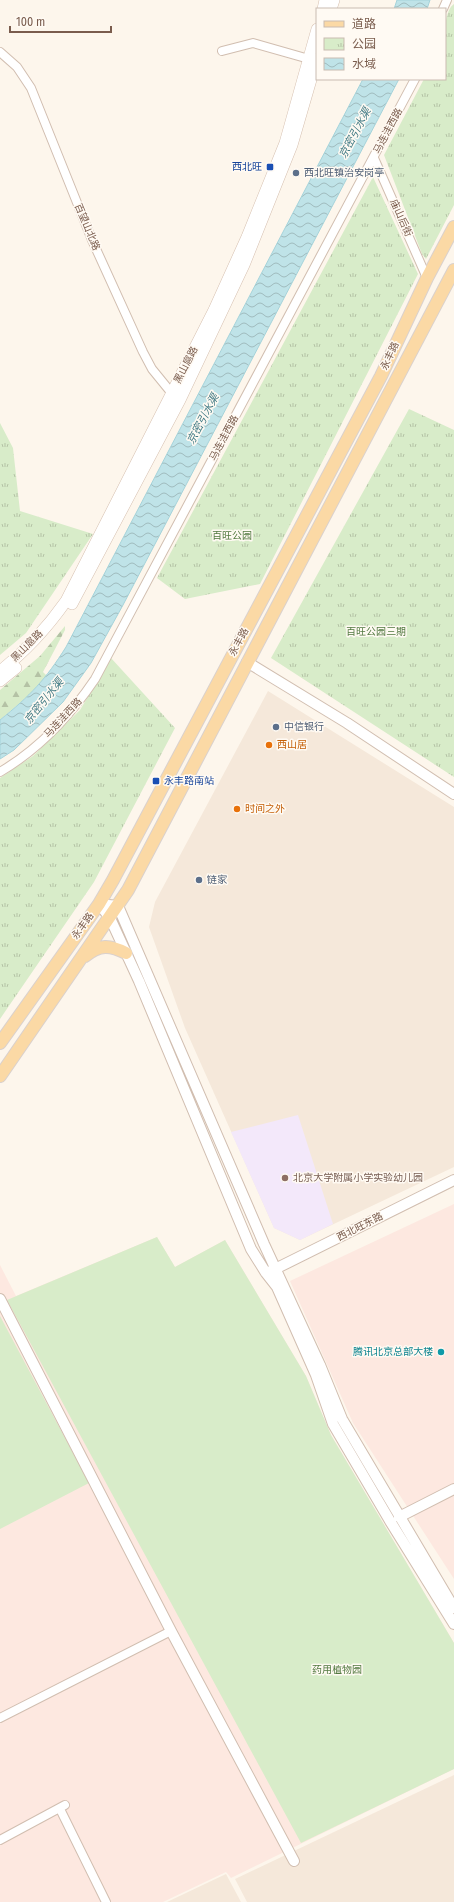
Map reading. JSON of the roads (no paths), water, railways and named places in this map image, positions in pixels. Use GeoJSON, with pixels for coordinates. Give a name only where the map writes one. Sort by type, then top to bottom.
{"type":"FeatureCollection","features":[{"type":"Feature","properties":{"kind":"main road","name":"黑山扈路"},"geometry":{"type":"LineString","coordinates":[[0,681],[36,650],[72,604],[176,397],[247,237],[285,143],[313,59],[316,36]]}},
{"type":"Feature","properties":{"kind":"main road","name":"永丰路"},"geometry":{"type":"LineString","coordinates":[[0,1044],[99,904],[379,379],[427,278],[454,227]]}},
{"type":"Feature","properties":{"kind":"main road","name":"永丰路"},"geometry":{"type":"LineString","coordinates":[[0,1076],[118,906],[454,270]]}},
{"type":"Feature","properties":{"kind":"main road"},"geometry":{"type":"LineString","coordinates":[[379,379],[386,385],[394,386]]}},
{"type":"Feature","properties":{"kind":"main road","name":"黑山扈路"},"geometry":{"type":"LineString","coordinates":[[0,671],[24,651],[43,631],[66,601],[176,397]]}},
{"type":"Feature","properties":{"kind":"main road"},"geometry":{"type":"LineString","coordinates":[[369,398],[377,399],[383,406]]}},
{"type":"Feature","properties":{"kind":"main road"},"geometry":{"type":"LineString","coordinates":[[80,960],[102,946],[114,947],[126,953]]}},
{"type":"Feature","properties":{"kind":"street"},"geometry":{"type":"LineString","coordinates":[[222,50],[253,43],[313,59]]}},
{"type":"Feature","properties":{"kind":"street","name":"百望山北路"},"geometry":{"type":"LineString","coordinates":[[0,52],[17,67],[31,88],[92,240],[143,352],[152,369],[176,397]]}},
{"type":"Feature","properties":{"kind":"street","name":"马连洼西路"},"geometry":{"type":"LineString","coordinates":[[0,772],[32,750],[56,728],[79,702],[95,679],[415,80]]}},
{"type":"Feature","properties":{"kind":"street","name":"庙山后街"},"geometry":{"type":"LineString","coordinates":[[374,158],[427,278]]}},
{"type":"Feature","properties":{"kind":"street"},"geometry":{"type":"LineString","coordinates":[[247,662],[347,723],[454,794]]}},
{"type":"Feature","properties":{"kind":"street"},"geometry":{"type":"LineString","coordinates":[[99,904],[118,906],[276,1269],[320,1365],[342,1419],[398,1516],[454,1608]]}},
{"type":"Feature","properties":{"kind":"street"},"geometry":{"type":"LineString","coordinates":[[99,904],[110,918],[126,953],[251,1249],[277,1287],[284,1302],[316,1375],[333,1424],[390,1521],[454,1624]]}},
{"type":"Feature","properties":{"kind":"street","name":"西北旺东路"},"geometry":{"type":"LineString","coordinates":[[266,1273],[454,1180]]}},
{"type":"Feature","properties":{"kind":"street"},"geometry":{"type":"LineString","coordinates":[[0,1299],[171,1631],[294,1861]]}},
{"type":"Feature","properties":{"kind":"street"},"geometry":{"type":"LineString","coordinates":[[398,1516],[454,1488]]}},
{"type":"Feature","properties":{"kind":"street"},"geometry":{"type":"LineString","coordinates":[[0,1718],[171,1631]]}},
{"type":"Feature","properties":{"kind":"street"},"geometry":{"type":"LineString","coordinates":[[0,1840],[62,1807],[106,1902]]}},
{"type":"Feature","properties":{"kind":"water"},"geometry":{"type":"Polygon","coordinates":[[[397,0],[430,0],[427,8],[394,8],[397,0]]]}},
{"type":"Feature","properties":{"kind":"water","name":"京密引水渠"},"geometry":{"type":"Polygon","coordinates":[[[362,80],[398,80],[123,605],[91,663],[63,702],[14,750],[0,759],[0,720],[37,686],[66,647],[362,80]]]}},
{"type":"Feature","properties":{"kind":"place","name":"西北旺"},"geometry":{"type":"Point","coordinates":[270,167]}},
{"type":"Feature","properties":{"kind":"place","name":"西北旺镇治安岗亭"},"geometry":{"type":"Point","coordinates":[296,173]}},
{"type":"Feature","properties":{"kind":"place","name":"中信银行"},"geometry":{"type":"Point","coordinates":[276,727]}},
{"type":"Feature","properties":{"kind":"place","name":"西山居"},"geometry":{"type":"Point","coordinates":[269,745]}},
{"type":"Feature","properties":{"kind":"place","name":"永丰路南站"},"geometry":{"type":"Point","coordinates":[156,781]}},
{"type":"Feature","properties":{"kind":"place","name":"时间之外"},"geometry":{"type":"Point","coordinates":[237,809]}},
{"type":"Feature","properties":{"kind":"place","name":"链家"},"geometry":{"type":"Point","coordinates":[199,880]}},
{"type":"Feature","properties":{"kind":"place","name":"北京大学附属小学实验幼儿园"},"geometry":{"type":"Point","coordinates":[285,1178]}},
{"type":"Feature","properties":{"kind":"place","name":"腾讯北京总部大楼"},"geometry":{"type":"Point","coordinates":[441,1352]}},
{"type":"Feature","properties":{"kind":"park label","name":"百旺公园"},"geometry":{"type":"Point","coordinates":[232,536]}},
{"type":"Feature","properties":{"kind":"park label","name":"百旺公园三期"},"geometry":{"type":"Point","coordinates":[376,632]}},
{"type":"Feature","properties":{"kind":"park label","name":"药用植物园"},"geometry":{"type":"Point","coordinates":[337,1670]}}]}
